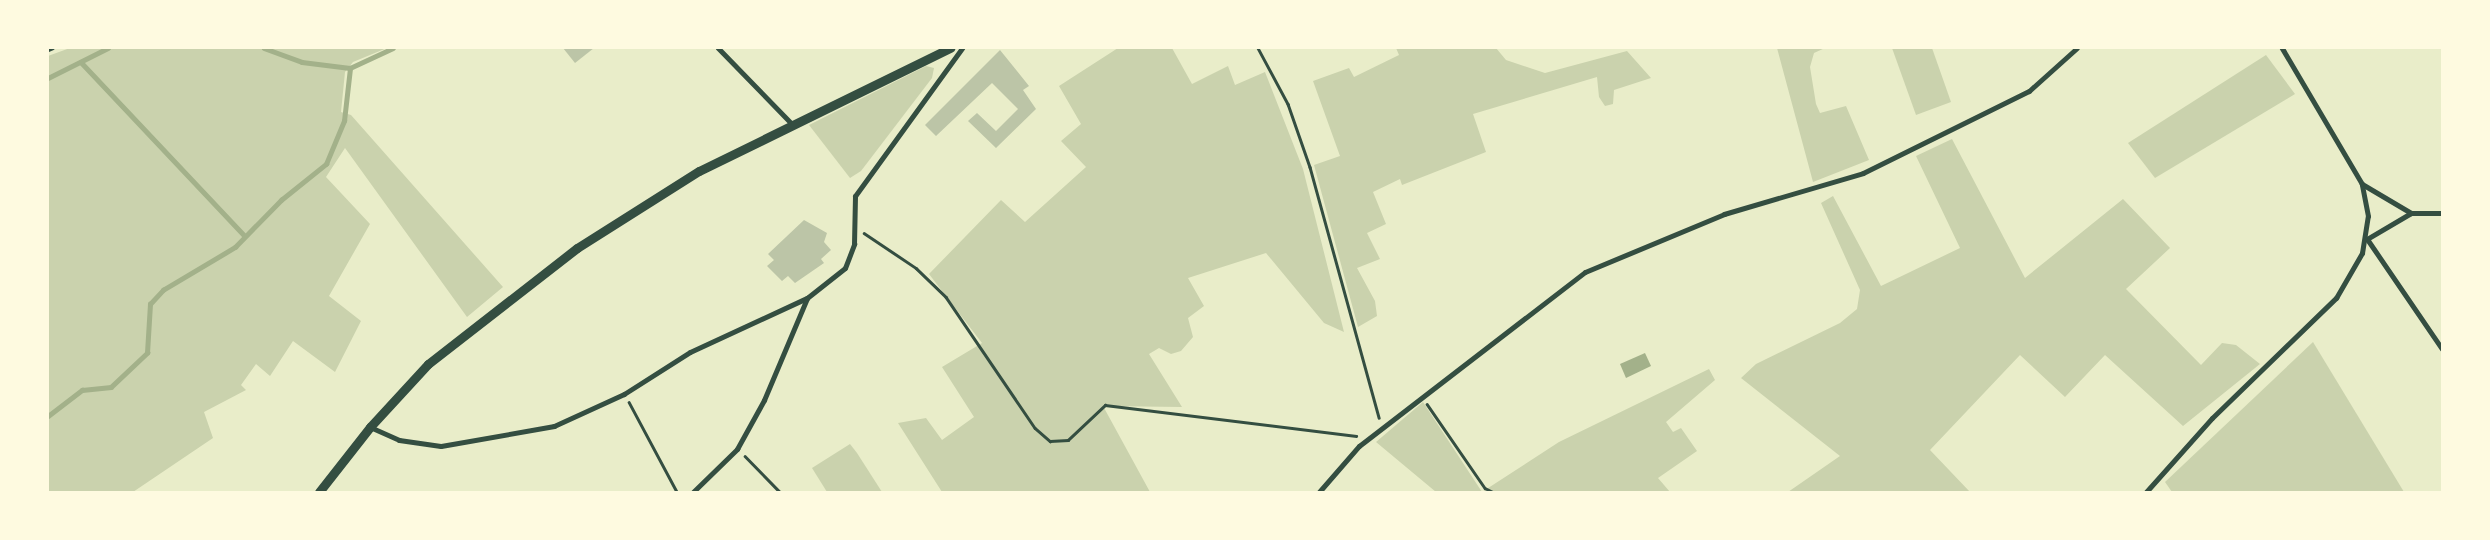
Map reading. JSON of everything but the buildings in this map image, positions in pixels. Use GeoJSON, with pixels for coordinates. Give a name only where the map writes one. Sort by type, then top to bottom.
{"type":"FeatureCollection","features":[{"type":"Feature","properties":{"kind":"street"},"geometry":{"type":"LineString","coordinates":[[718,48],[793,125]]}},
{"type":"Feature","properties":{"kind":"street"},"geometry":{"type":"LineString","coordinates":[[320,492],[370,427],[428,364],[561,259],[657,195],[793,125],[950,48]]}},
{"type":"Feature","properties":{"kind":"street"},"geometry":{"type":"LineString","coordinates":[[370,427],[417,444],[473,444],[554,426],[624,394],[690,352],[807,298],[845,268],[856,228],[855,196],[962,48]]}},
{"type":"Feature","properties":{"kind":"street"},"geometry":{"type":"LineString","coordinates":[[1319,492],[1367,439],[1585,272],[1724,214],[1863,174],[2028,91],[2077,48]]}},
{"type":"Feature","properties":{"kind":"street"},"geometry":{"type":"LineString","coordinates":[[2146,492],[2212,418],[2336,298],[2366,239],[2368,216],[2362,184],[2282,48]]}},
{"type":"Feature","properties":{"kind":"street"},"geometry":{"type":"LineString","coordinates":[[2362,184],[2411,213]]}},
{"type":"Feature","properties":{"kind":"street"},"geometry":{"type":"LineString","coordinates":[[2366,239],[2411,213],[2442,213]]}},
{"type":"Feature","properties":{"kind":"street"},"geometry":{"type":"LineString","coordinates":[[2366,239],[2442,349]]}},
{"type":"Feature","properties":{"kind":"street"},"geometry":{"type":"LineString","coordinates":[[693,492],[737,449],[764,400],[807,298]]}},
{"type":"Feature","properties":{"kind":"lane"},"geometry":{"type":"LineString","coordinates":[[48,50],[53,48]]}},
{"type":"Feature","properties":{"kind":"path"},"geometry":{"type":"LineString","coordinates":[[1258,48],[1288,104],[1330,236],[1382,427]]}},
{"type":"Feature","properties":{"kind":"path"},"geometry":{"type":"LineString","coordinates":[[856,228],[916,268],[946,297],[1035,428],[1050,441],[1068,440],[1105,405],[1367,439]]}},
{"type":"Feature","properties":{"kind":"path"},"geometry":{"type":"LineString","coordinates":[[624,394],[678,492]]}},
{"type":"Feature","properties":{"kind":"path"},"geometry":{"type":"LineString","coordinates":[[1422,396],[1485,488],[1493,492]]}},
{"type":"Feature","properties":{"kind":"path"},"geometry":{"type":"LineString","coordinates":[[737,449],[780,492]]}},
{"type":"Feature","properties":{"kind":"shaded area"},"geometry":{"type":"Polygon","coordinates":[[[70,48],[387,48],[353,62],[345,72],[341,112],[351,115],[503,287],[467,317],[345,148],[326,177],[370,224],[329,296],[361,321],[335,372],[293,341],[270,376],[256,364],[241,385],[246,390],[204,412],[213,438],[133,492],[48,492],[48,56],[70,48]]]}},
{"type":"Feature","properties":{"kind":"shaded area"},"geometry":{"type":"Polygon","coordinates":[[[1118,48],[1172,48],[1192,84],[1228,66],[1235,85],[1265,72],[1303,169],[1344,332],[1324,323],[1266,253],[1188,278],[1204,306],[1188,318],[1193,337],[1181,351],[1171,354],[1159,348],[1149,354],[1182,407],[1103,406],[1150,492],[942,492],[898,423],[926,418],[942,440],[974,417],[942,367],[982,343],[929,274],[1001,200],[1025,222],[1086,167],[1061,141],[1081,124],[1059,86],[1118,48]]]}},
{"type":"Feature","properties":{"kind":"shaded area"},"geometry":{"type":"Polygon","coordinates":[[[1396,48],[1496,48],[1506,60],[1545,73],[1627,51],[1651,78],[1614,90],[1613,104],[1605,106],[1599,97],[1597,77],[1473,114],[1486,152],[1402,185],[1400,179],[1373,192],[1386,224],[1367,233],[1380,259],[1357,268],[1375,301],[1377,316],[1358,327],[1314,165],[1340,156],[1313,81],[1349,68],[1354,77],[1399,55],[1396,48]]]}},
{"type":"Feature","properties":{"kind":"shaded area"},"geometry":{"type":"Polygon","coordinates":[[[1777,48],[1825,48],[1814,53],[1810,67],[1816,104],[1820,113],[1846,106],[1869,160],[1813,182],[1777,48]]]}},
{"type":"Feature","properties":{"kind":"shaded area"},"geometry":{"type":"Polygon","coordinates":[[[1892,48],[1932,48],[1951,102],[1916,115],[1892,48]]]}},
{"type":"Feature","properties":{"kind":"shaded area"},"geometry":{"type":"Polygon","coordinates":[[[2266,55],[2295,94],[2155,178],[2128,143],[2266,55]]]}},
{"type":"Feature","properties":{"kind":"shaded area"},"geometry":{"type":"Polygon","coordinates":[[[926,66],[934,68],[932,78],[861,171],[850,178],[809,125],[926,66]]]}},
{"type":"Feature","properties":{"kind":"shaded area"},"geometry":{"type":"Polygon","coordinates":[[[1952,139],[2025,278],[2123,199],[2170,248],[2126,289],[2201,365],[2222,343],[2236,345],[2260,364],[2183,426],[2105,355],[2065,397],[2020,355],[1930,450],[1970,492],[1788,492],[1840,456],[1741,378],[1756,364],[1840,323],[1857,309],[1860,290],[1821,203],[1833,196],[1881,286],[1960,248],[1916,156],[1952,139]]]}},
{"type":"Feature","properties":{"kind":"shaded area"},"geometry":{"type":"Polygon","coordinates":[[[2313,342],[2404,492],[2172,492],[2165,482],[2313,342]]]}},
{"type":"Feature","properties":{"kind":"shaded area"},"geometry":{"type":"Polygon","coordinates":[[[1645,353],[1651,366],[1626,378],[1620,364],[1645,353]]]}},
{"type":"Feature","properties":{"kind":"shaded area"},"geometry":{"type":"Polygon","coordinates":[[[1709,369],[1715,380],[1666,422],[1673,432],[1681,428],[1697,451],[1658,478],[1670,492],[1482,492],[1559,442],[1709,369]]]}},
{"type":"Feature","properties":{"kind":"shaded area"},"geometry":{"type":"Polygon","coordinates":[[[1423,402],[1482,492],[1436,492],[1376,442],[1423,402]]]}},
{"type":"Feature","properties":{"kind":"shaded area"},"geometry":{"type":"Polygon","coordinates":[[[850,444],[882,492],[827,492],[812,468],[850,444]]]}},
{"type":"Feature","properties":{"kind":"waterway"},"geometry":{"type":"LineString","coordinates":[[48,78],[108,48]]}},
{"type":"Feature","properties":{"kind":"waterway"},"geometry":{"type":"LineString","coordinates":[[264,48],[302,62],[350,68],[393,48]]}},
{"type":"Feature","properties":{"kind":"waterway"},"geometry":{"type":"LineString","coordinates":[[81,62],[245,236]]}},
{"type":"Feature","properties":{"kind":"waterway"},"geometry":{"type":"LineString","coordinates":[[48,416],[82,390],[111,387],[147,353],[150,304],[163,290],[235,247],[281,200],[326,164],[344,121],[350,68]]}}]}
